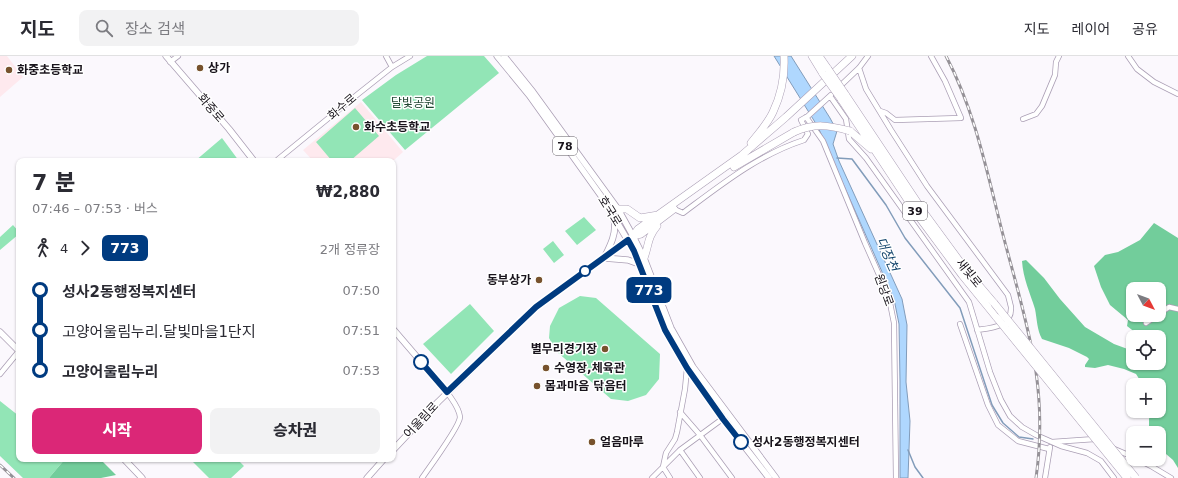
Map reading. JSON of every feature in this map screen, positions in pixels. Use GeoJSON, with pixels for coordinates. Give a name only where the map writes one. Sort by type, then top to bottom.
{"type":"FeatureCollection","features":[{"type":"Feature","properties":{"kind":"highway"},"geometry":{"type":"LineString","coordinates":[[742,155],[773,112],[782,83],[784,56]]}},
{"type":"Feature","properties":{"kind":"highway","name":"새빛로"},"geometry":{"type":"LineString","coordinates":[[812,56],[826,71],[924,214],[966,270],[1136,478]]}},
{"type":"Feature","properties":{"kind":"highway","name":"새빛로"},"geometry":{"type":"LineString","coordinates":[[820,56],[826,71]]}},
{"type":"Feature","properties":{"kind":"highway"},"geometry":{"type":"LineString","coordinates":[[724,174],[788,118],[852,56]]}},
{"type":"Feature","properties":{"kind":"highway"},"geometry":{"type":"LineString","coordinates":[[825,83],[856,56]]}},
{"type":"Feature","properties":{"kind":"highway","name":"새빛로"},"geometry":{"type":"LineString","coordinates":[[843,96],[880,158],[919,217],[962,275],[1127,478]]}},
{"type":"Feature","properties":{"kind":"highway"},"geometry":{"type":"LineString","coordinates":[[615,212],[627,209],[640,218],[659,218],[788,118]]}},
{"type":"Feature","properties":{"kind":"highway"},"geometry":{"type":"LineString","coordinates":[[631,238],[638,230],[674,209],[740,163],[802,128],[824,125],[850,131],[880,158]]}},
{"type":"Feature","properties":{"kind":"highway"},"geometry":{"type":"LineString","coordinates":[[642,261],[647,252],[649,239],[657,226],[659,218]]}},
{"type":"Feature","properties":{"kind":"main road","name":"화중로"},"geometry":{"type":"LineString","coordinates":[[166,56],[229,129],[252,158]]}},
{"type":"Feature","properties":{"kind":"main road","name":"호국로"},"geometry":{"type":"LineString","coordinates":[[497,56],[529,95],[604,200],[615,212]]}},
{"type":"Feature","properties":{"kind":"main road","name":"호국로"},"geometry":{"type":"LineString","coordinates":[[504,56],[534,92],[615,212],[631,238],[671,328],[693,367],[769,478]]}},
{"type":"Feature","properties":{"kind":"main road"},"geometry":{"type":"LineString","coordinates":[[615,212],[615,225],[612,241],[604,258],[642,261]]}},
{"type":"Feature","properties":{"kind":"main road","name":"어울림로"},"geometry":{"type":"LineString","coordinates":[[396,447],[447,392],[536,307],[604,258],[620,244],[631,238]]}},
{"type":"Feature","properties":{"kind":"main road","name":"호국로"},"geometry":{"type":"LineString","coordinates":[[642,261],[665,330],[687,368],[776,478]]}},
{"type":"Feature","properties":{"kind":"main road"},"geometry":{"type":"LineString","coordinates":[[0,332],[16,348]]}},
{"type":"Feature","properties":{"kind":"main road"},"geometry":{"type":"LineString","coordinates":[[396,332],[447,392]]}},
{"type":"Feature","properties":{"kind":"main road"},"geometry":{"type":"LineString","coordinates":[[127,462],[142,478]]}},
{"type":"Feature","properties":{"kind":"main road"},"geometry":{"type":"LineString","coordinates":[[367,478],[381,462]]}},
{"type":"Feature","properties":{"kind":"street"},"geometry":{"type":"LineString","coordinates":[[170,62],[178,56]]}},
{"type":"Feature","properties":{"kind":"street"},"geometry":{"type":"LineString","coordinates":[[386,56],[392,67]]}},
{"type":"Feature","properties":{"kind":"street","name":"화수로"},"geometry":{"type":"LineString","coordinates":[[280,158],[392,67],[410,56]]}},
{"type":"Feature","properties":{"kind":"street"},"geometry":{"type":"LineString","coordinates":[[674,209],[683,213],[748,166],[790,145],[804,140],[808,134],[801,120],[830,96],[859,68],[868,56]]}},
{"type":"Feature","properties":{"kind":"street"},"geometry":{"type":"LineString","coordinates":[[880,111],[886,112],[894,120],[961,118],[945,81],[931,56]]}},
{"type":"Feature","properties":{"kind":"street"},"geometry":{"type":"LineString","coordinates":[[1023,119],[1036,114],[1042,106],[1055,75],[1056,62],[1059,56]]}},
{"type":"Feature","properties":{"kind":"street"},"geometry":{"type":"LineString","coordinates":[[1128,56],[1137,69],[1154,82],[1178,94]]}},
{"type":"Feature","properties":{"kind":"street"},"geometry":{"type":"LineString","coordinates":[[859,68],[866,88],[927,186],[1008,295],[1011,309],[1008,320],[999,326],[977,330]]}},
{"type":"Feature","properties":{"kind":"street"},"geometry":{"type":"LineString","coordinates":[[830,96],[846,119],[849,139],[866,158],[969,302],[990,372],[1001,400],[1010,416],[1022,427],[1051,442],[1087,453],[1101,461],[1114,478]]}},
{"type":"Feature","properties":{"kind":"street","name":"원당로"},"geometry":{"type":"LineString","coordinates":[[807,116],[823,141],[890,303],[894,323],[896,378],[896,478]]}},
{"type":"Feature","properties":{"kind":"street"},"geometry":{"type":"LineString","coordinates":[[1166,310],[1170,307],[1178,309]]}},
{"type":"Feature","properties":{"kind":"street"},"geometry":{"type":"LineString","coordinates":[[960,324],[988,405],[998,425],[1018,441],[1050,449]]}},
{"type":"Feature","properties":{"kind":"street"},"geometry":{"type":"LineString","coordinates":[[0,374],[16,355]]}},
{"type":"Feature","properties":{"kind":"street"},"geometry":{"type":"LineString","coordinates":[[670,478],[663,467],[666,453],[675,439],[685,389],[687,368]]}},
{"type":"Feature","properties":{"kind":"street"},"geometry":{"type":"LineString","coordinates":[[422,478],[456,429],[460,418],[458,407],[447,392]]}},
{"type":"Feature","properties":{"kind":"street"},"geometry":{"type":"LineString","coordinates":[[680,412],[700,435],[732,478]]}},
{"type":"Feature","properties":{"kind":"street"},"geometry":{"type":"LineString","coordinates":[[652,478],[680,450],[726,417]]}},
{"type":"Feature","properties":{"kind":"street"},"geometry":{"type":"LineString","coordinates":[[1051,442],[1095,439],[1126,454]]}},
{"type":"Feature","properties":{"kind":"street"},"geometry":{"type":"LineString","coordinates":[[1045,478],[1051,442]]}},
{"type":"Feature","properties":{"kind":"street"},"geometry":{"type":"LineString","coordinates":[[680,450],[700,478]]}},
{"type":"Feature","properties":{"kind":"street"},"geometry":{"type":"LineString","coordinates":[[1151,466],[1171,478]]}},
{"type":"Feature","properties":{"kind":"shaded area","name":"화중초등학교"},"geometry":{"type":"Polygon","coordinates":[[[0,56],[7,56],[23,77],[0,97],[0,56]]]}},
{"type":"Feature","properties":{"kind":"shaded area","name":"화수초등학교"},"geometry":{"type":"Polygon","coordinates":[[[361,102],[403,152],[396,158],[310,158],[303,150],[361,102]]]}},
{"type":"Feature","properties":{"kind":"green space","name":"달빛공원"},"geometry":{"type":"Polygon","coordinates":[[[427,56],[484,56],[499,73],[405,150],[362,100],[396,75],[427,56]]]}},
{"type":"Feature","properties":{"kind":"green space"},"geometry":{"type":"Polygon","coordinates":[[[355,108],[379,136],[353,158],[329,158],[316,142],[355,108]]]}},
{"type":"Feature","properties":{"kind":"green space"},"geometry":{"type":"Polygon","coordinates":[[[222,138],[237,158],[199,158],[222,138]]]}},
{"type":"Feature","properties":{"kind":"green space"},"geometry":{"type":"Polygon","coordinates":[[[584,217],[596,230],[577,245],[565,231],[584,217]]]}},
{"type":"Feature","properties":{"kind":"green space"},"geometry":{"type":"Polygon","coordinates":[[[1154,223],[1178,238],[1178,468],[1173,460],[1166,454],[1166,426],[1149,426],[1149,418],[1166,418],[1166,378],[1139,378],[1136,374],[1126,370],[1166,370],[1166,330],[1132,330],[1127,326],[1128,322],[1166,322],[1166,282],[1126,282],[1126,318],[1110,305],[1101,287],[1094,266],[1105,255],[1118,252],[1140,240],[1154,223]]]}},
{"type":"Feature","properties":{"kind":"green space"},"geometry":{"type":"Polygon","coordinates":[[[13,225],[16,228],[16,237],[0,250],[0,237],[13,225]]]}},
{"type":"Feature","properties":{"kind":"green space"},"geometry":{"type":"Polygon","coordinates":[[[553,241],[564,255],[554,263],[543,249],[553,241]]]}},
{"type":"Feature","properties":{"kind":"green space"},"geometry":{"type":"Polygon","coordinates":[[[1026,260],[1044,278],[1060,299],[1085,327],[1114,344],[1126,348],[1126,370],[1108,365],[1095,368],[1085,367],[1089,359],[1087,357],[1069,348],[1042,339],[1038,328],[1035,309],[1025,279],[1022,261],[1026,260]]]}},
{"type":"Feature","properties":{"kind":"green space"},"geometry":{"type":"Polygon","coordinates":[[[580,296],[596,298],[660,354],[659,379],[646,395],[628,401],[611,399],[556,351],[549,338],[550,326],[559,308],[580,296]]]}},
{"type":"Feature","properties":{"kind":"green space"},"geometry":{"type":"Polygon","coordinates":[[[470,304],[494,331],[451,374],[423,344],[470,304]]]}},
{"type":"Feature","properties":{"kind":"green space"},"geometry":{"type":"Polygon","coordinates":[[[0,401],[16,414],[16,462],[62,462],[49,478],[23,478],[0,456],[0,401]]]}},
{"type":"Feature","properties":{"kind":"green space"},"geometry":{"type":"Polygon","coordinates":[[[62,462],[103,462],[116,475],[101,478],[49,478],[62,462]]]}},
{"type":"Feature","properties":{"kind":"green space"},"geometry":{"type":"Polygon","coordinates":[[[193,462],[240,462],[244,466],[231,478],[209,478],[193,462]]]}},
{"type":"Feature","properties":{"kind":"water"},"geometry":{"type":"Polygon","coordinates":[[[774,56],[791,56],[837,131],[833,144],[839,161],[902,299],[907,325],[906,382],[910,421],[908,478],[900,478],[899,324],[894,299],[818,127],[774,56]]]}},
{"type":"Feature","properties":{"kind":"waterway"},"geometry":{"type":"LineString","coordinates":[[837,158],[852,159],[886,205],[905,238],[960,308],[992,405],[1003,423],[1019,437],[1033,439]]}},
{"type":"Feature","properties":{"kind":"waterway"},"geometry":{"type":"LineString","coordinates":[[908,450],[915,467],[923,478]]}},
{"type":"Feature","properties":{"kind":"railway"},"geometry":{"type":"LineString","coordinates":[[946,56],[973,120],[1021,302],[1033,354],[1038,385],[1040,412],[1040,438],[1036,478]]}},
{"type":"Feature","properties":{"kind":"railway"},"geometry":{"type":"LineString","coordinates":[[0,465],[14,478]]}},
{"type":"Feature","properties":{"kind":"bus line","name":"773"},"geometry":{"type":"LineString","coordinates":[[421,362],[447,392],[536,307],[604,258],[620,244],[628,240],[634,251],[665,330],[687,368],[741,442]]}},
{"type":"Feature","properties":{"kind":"place","name":"상가"},"geometry":{"type":"Point","coordinates":[200,68]}},
{"type":"Feature","properties":{"kind":"place","name":"화중초등학교"},"geometry":{"type":"Point","coordinates":[9,70]}},
{"type":"Feature","properties":{"kind":"place","name":"화수초등학교"},"geometry":{"type":"Point","coordinates":[356,127]}},
{"type":"Feature","properties":{"kind":"place","name":"동부상가"},"geometry":{"type":"Point","coordinates":[539,280]}},
{"type":"Feature","properties":{"kind":"place","name":"별무리경기장"},"geometry":{"type":"Point","coordinates":[605,349]}},
{"type":"Feature","properties":{"kind":"place","name":"수영장,체육관"},"geometry":{"type":"Point","coordinates":[546,368]}},
{"type":"Feature","properties":{"kind":"place","name":"몸과마음 닦음터"},"geometry":{"type":"Point","coordinates":[537,386]}},
{"type":"Feature","properties":{"kind":"place","name":"얼음마루"},"geometry":{"type":"Point","coordinates":[592,442]}},
{"type":"Feature","properties":{"kind":"place","name":"성사2동행정복지센터"},"geometry":{"type":"Point","coordinates":[741,442]}},
{"type":"Feature","properties":{"kind":"water label","name":"대장천"},"geometry":{"type":"Point","coordinates":[888,254]}}]}
